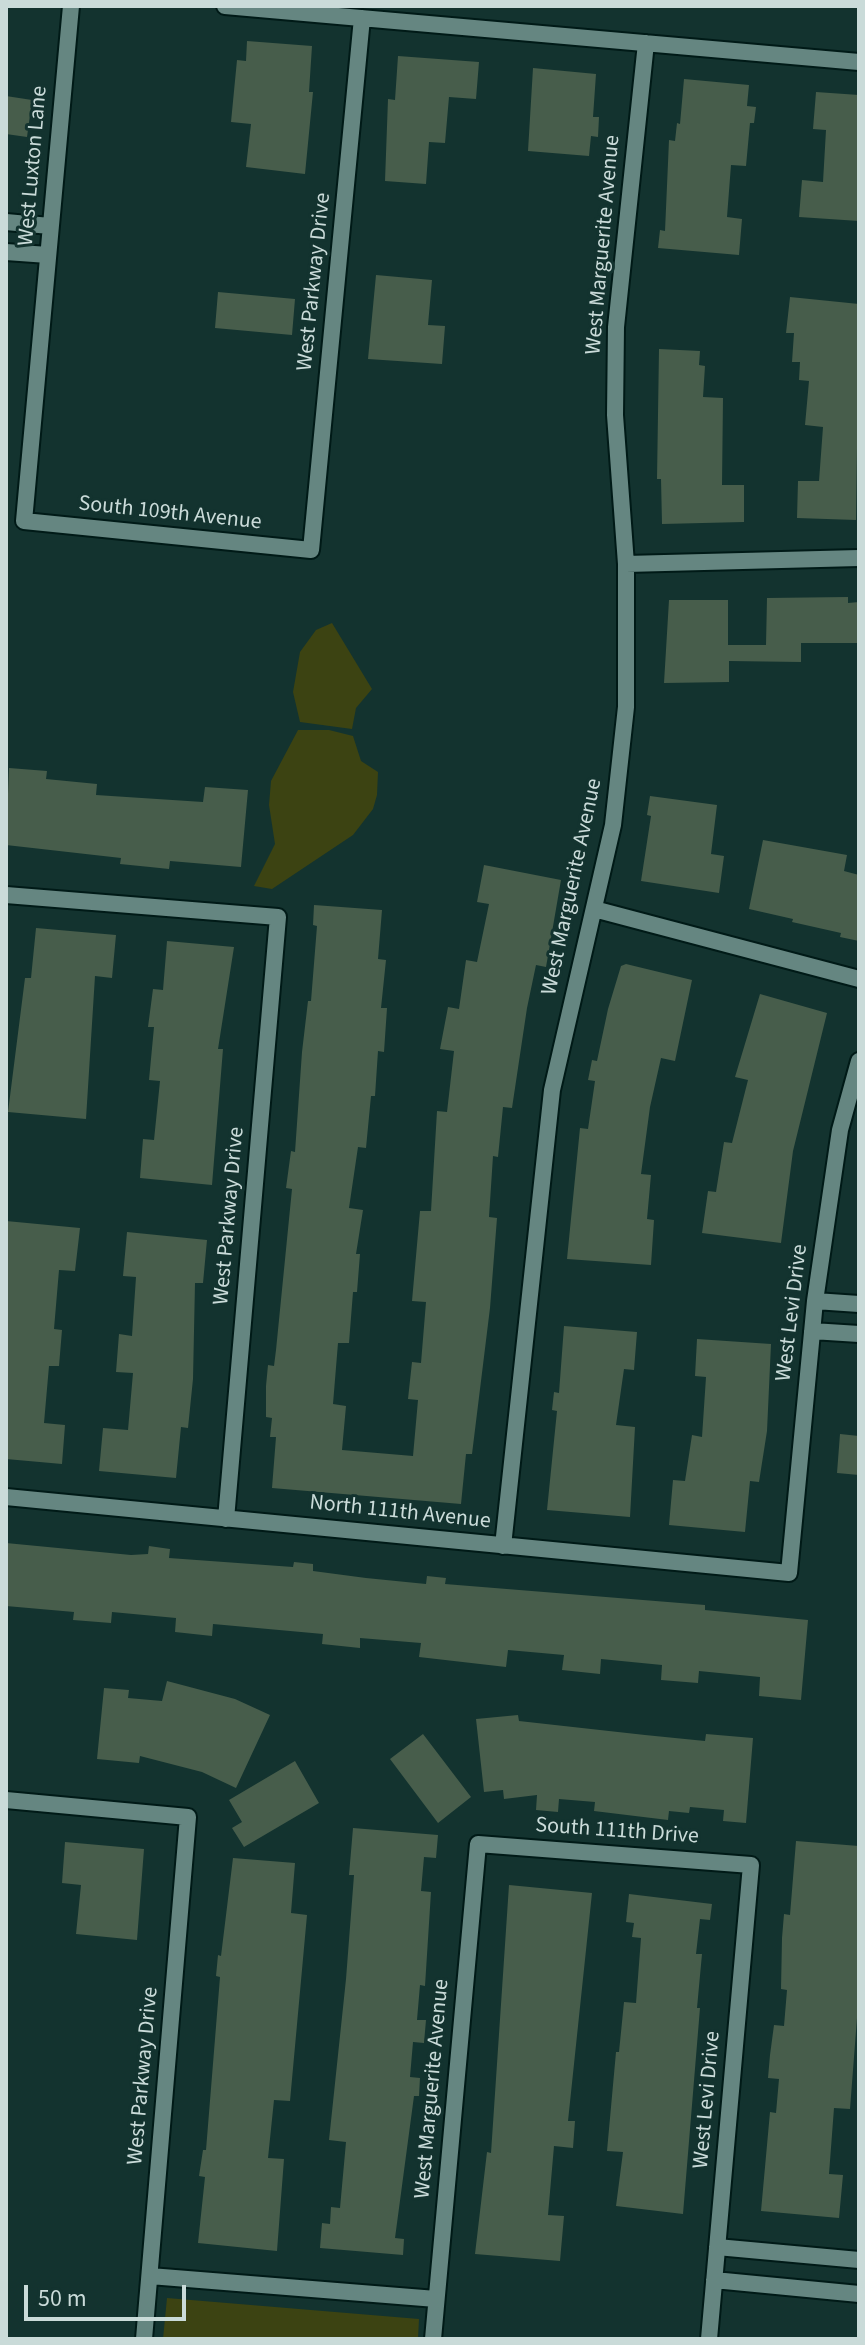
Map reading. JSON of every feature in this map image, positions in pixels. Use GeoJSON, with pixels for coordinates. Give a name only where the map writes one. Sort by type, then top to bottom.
{"type":"FeatureCollection","features":[{"type":"Feature","properties":{"kind":"street","name":"West Luxton Lane"},"geometry":{"type":"LineString","coordinates":[[24,521],[71,6]]}},
{"type":"Feature","properties":{"kind":"street"},"geometry":{"type":"LineString","coordinates":[[225,6],[859,62]]}},
{"type":"Feature","properties":{"kind":"street","name":"West Parkway Drive"},"geometry":{"type":"LineString","coordinates":[[311,550],[362,18]]}},
{"type":"Feature","properties":{"kind":"street","name":"West Marguerite Avenue"},"geometry":{"type":"LineString","coordinates":[[503,1546],[552,1090],[613,825],[626,707],[626,564],[615,415],[616,327],[646,43]]}},
{"type":"Feature","properties":{"kind":"street"},"geometry":{"type":"LineString","coordinates":[[6,222],[50,226]]}},
{"type":"Feature","properties":{"kind":"street"},"geometry":{"type":"LineString","coordinates":[[6,252],[48,255]]}},
{"type":"Feature","properties":{"kind":"street","name":"South 109th Avenue"},"geometry":{"type":"LineString","coordinates":[[24,521],[311,550]]}},
{"type":"Feature","properties":{"kind":"street"},"geometry":{"type":"LineString","coordinates":[[626,564],[859,558]]}},
{"type":"Feature","properties":{"kind":"street","name":"West Parkway Drive"},"geometry":{"type":"LineString","coordinates":[[6,895],[278,917],[226,1519]]}},
{"type":"Feature","properties":{"kind":"street"},"geometry":{"type":"LineString","coordinates":[[594,909],[859,979]]}},
{"type":"Feature","properties":{"kind":"street","name":"West Levi Drive"},"geometry":{"type":"LineString","coordinates":[[789,1573],[815,1301],[840,1130],[859,1061]]}},
{"type":"Feature","properties":{"kind":"street"},"geometry":{"type":"LineString","coordinates":[[815,1301],[859,1304]]}},
{"type":"Feature","properties":{"kind":"street"},"geometry":{"type":"LineString","coordinates":[[812,1331],[859,1334]]}},
{"type":"Feature","properties":{"kind":"street","name":"North 111th Avenue"},"geometry":{"type":"LineString","coordinates":[[6,1497],[789,1573]]}},
{"type":"Feature","properties":{"kind":"street","name":"West Parkway Drive"},"geometry":{"type":"LineString","coordinates":[[6,1800],[188,1817],[144,2339]]}},
{"type":"Feature","properties":{"kind":"street","name":"West Marguerite Avenue"},"geometry":{"type":"LineString","coordinates":[[433,2339],[478,1844]]}},
{"type":"Feature","properties":{"kind":"street","name":"South 111th Drive"},"geometry":{"type":"LineString","coordinates":[[478,1844],[751,1865]]}},
{"type":"Feature","properties":{"kind":"street","name":"West Levi Drive"},"geometry":{"type":"LineString","coordinates":[[709,2339],[751,1865]]}},
{"type":"Feature","properties":{"kind":"street"},"geometry":{"type":"LineString","coordinates":[[717,2247],[859,2260]]}},
{"type":"Feature","properties":{"kind":"street"},"geometry":{"type":"LineString","coordinates":[[150,2276],[436,2299]]}},
{"type":"Feature","properties":{"kind":"street"},"geometry":{"type":"LineString","coordinates":[[714,2280],[859,2294]]}},
{"type":"Feature","properties":{"kind":"green space"},"geometry":{"type":"Polygon","coordinates":[[[332,623],[372,689],[356,708],[352,729],[300,722],[293,692],[300,652],[316,630],[332,623]]]}},
{"type":"Feature","properties":{"kind":"green space"},"geometry":{"type":"Polygon","coordinates":[[[298,730],[329,730],[353,736],[361,761],[378,772],[377,795],[373,809],[353,835],[272,889],[254,886],[275,844],[269,805],[271,781],[298,730]]]}},
{"type":"Feature","properties":{"kind":"green space"},"geometry":{"type":"Polygon","coordinates":[[[167,2298],[419,2319],[418,2339],[163,2339],[167,2298]]]}},
{"type":"Feature","properties":{"kind":"building"},"geometry":{"type":"Polygon","coordinates":[[[247,41],[312,46],[309,92],[313,92],[305,174],[246,167],[251,124],[231,122],[237,60],[246,61],[247,41]]]}},
{"type":"Feature","properties":{"kind":"building"},"geometry":{"type":"Polygon","coordinates":[[[398,56],[479,62],[476,99],[449,97],[445,143],[429,142],[426,184],[385,181],[388,99],[395,100],[398,56]]]}},
{"type":"Feature","properties":{"kind":"building"},"geometry":{"type":"Polygon","coordinates":[[[533,68],[596,74],[593,117],[599,117],[598,137],[591,136],[589,156],[528,151],[533,68]]]}},
{"type":"Feature","properties":{"kind":"building"},"geometry":{"type":"Polygon","coordinates":[[[684,79],[749,85],[747,106],[756,107],[754,123],[750,123],[746,166],[731,165],[727,217],[742,219],[739,255],[658,248],[660,230],[665,231],[669,140],[675,141],[677,123],[680,124],[684,79]]]}},
{"type":"Feature","properties":{"kind":"building"},"geometry":{"type":"Polygon","coordinates":[[[816,92],[859,95],[859,221],[799,217],[802,180],[823,182],[826,130],[813,129],[816,92]]]}},
{"type":"Feature","properties":{"kind":"building"},"geometry":{"type":"Polygon","coordinates":[[[6,96],[32,100],[27,137],[6,134],[6,96]]]}},
{"type":"Feature","properties":{"kind":"building"},"geometry":{"type":"Polygon","coordinates":[[[376,275],[432,280],[428,325],[445,326],[442,364],[368,359],[376,275]]]}},
{"type":"Feature","properties":{"kind":"building"},"geometry":{"type":"Polygon","coordinates":[[[218,292],[295,299],[292,335],[215,328],[218,292]]]}},
{"type":"Feature","properties":{"kind":"building"},"geometry":{"type":"Polygon","coordinates":[[[790,297],[859,304],[856,520],[797,518],[798,481],[819,481],[823,427],[805,425],[809,381],[799,380],[800,362],[792,362],[794,333],[786,333],[790,297]]]}},
{"type":"Feature","properties":{"kind":"building"},"geometry":{"type":"Polygon","coordinates":[[[659,349],[700,351],[699,365],[705,366],[703,397],[723,398],[722,485],[744,485],[744,522],[662,524],[661,479],[657,479],[659,349]]]}},
{"type":"Feature","properties":{"kind":"building"},"geometry":{"type":"Polygon","coordinates":[[[848,597],[848,603],[859,602],[859,643],[801,643],[801,662],[729,661],[729,682],[664,683],[669,600],[728,600],[728,645],[766,645],[767,598],[848,597]]]}},
{"type":"Feature","properties":{"kind":"building"},"geometry":{"type":"Polygon","coordinates":[[[9,768],[47,771],[46,779],[97,784],[96,795],[203,802],[205,787],[248,790],[241,867],[170,861],[169,869],[120,864],[121,858],[6,845],[9,768]]]}},
{"type":"Feature","properties":{"kind":"building"},"geometry":{"type":"Polygon","coordinates":[[[650,796],[717,805],[711,854],[724,856],[719,893],[641,881],[651,816],[647,815],[650,796]]]}},
{"type":"Feature","properties":{"kind":"building"},"geometry":{"type":"Polygon","coordinates":[[[763,840],[847,855],[844,871],[859,875],[859,941],[840,937],[841,933],[792,922],[793,919],[749,909],[763,840]]]}},
{"type":"Feature","properties":{"kind":"building"},"geometry":{"type":"Polygon","coordinates":[[[484,865],[561,880],[546,967],[536,965],[512,1108],[503,1107],[498,1157],[493,1156],[489,1217],[497,1218],[490,1308],[472,1454],[466,1454],[461,1504],[272,1488],[276,1437],[270,1437],[272,1418],[266,1417],[266,1386],[268,1365],[274,1366],[276,1350],[292,1189],[286,1188],[291,1151],[295,1152],[302,1052],[308,1001],[311,1001],[317,926],[313,925],[314,905],[382,910],[378,959],[386,960],[381,1008],[387,1008],[384,1052],[378,1051],[375,1096],[371,1096],[366,1148],[358,1147],[349,1208],[363,1210],[356,1254],[360,1254],[357,1292],[353,1292],[349,1343],[338,1343],[333,1404],[346,1406],[342,1450],[413,1456],[418,1400],[408,1399],[412,1362],[421,1363],[426,1302],[412,1301],[420,1211],[431,1211],[437,1111],[447,1112],[454,1051],[440,1049],[448,1007],[459,1009],[466,960],[477,962],[489,904],[477,902],[484,865]]]}},
{"type":"Feature","properties":{"kind":"building"},"geometry":{"type":"Polygon","coordinates":[[[36,928],[116,935],[112,978],[95,976],[86,1119],[8,1112],[25,978],[31,978],[36,928]]]}},
{"type":"Feature","properties":{"kind":"building"},"geometry":{"type":"Polygon","coordinates":[[[167,941],[234,947],[218,1049],[223,1049],[212,1185],[140,1178],[143,1139],[154,1140],[160,1081],[149,1080],[154,1027],[148,1027],[153,989],[163,990],[167,941]]]}},
{"type":"Feature","properties":{"kind":"building"},"geometry":{"type":"Polygon","coordinates":[[[626,964],[692,980],[675,1061],[661,1058],[650,1107],[641,1174],[651,1175],[647,1219],[654,1220],[651,1265],[567,1259],[580,1128],[588,1129],[595,1081],[588,1080],[592,1060],[597,1061],[608,1009],[621,966],[626,964]]]}},
{"type":"Feature","properties":{"kind":"building"},"geometry":{"type":"Polygon","coordinates":[[[760,994],[827,1013],[793,1151],[781,1243],[702,1233],[708,1191],[716,1192],[724,1142],[732,1143],[748,1080],[735,1077],[760,994]]]}},
{"type":"Feature","properties":{"kind":"building"},"geometry":{"type":"Polygon","coordinates":[[[6,1221],[80,1228],[75,1271],[59,1270],[54,1329],[62,1330],[59,1366],[49,1366],[44,1423],[65,1425],[62,1464],[6,1459],[6,1221]]]}},
{"type":"Feature","properties":{"kind":"building"},"geometry":{"type":"Polygon","coordinates":[[[127,1232],[207,1240],[203,1283],[195,1283],[193,1379],[188,1428],[181,1427],[176,1478],[99,1471],[103,1428],[128,1430],[133,1373],[116,1372],[119,1334],[132,1336],[136,1277],[123,1276],[127,1232]]]}},
{"type":"Feature","properties":{"kind":"building"},"geometry":{"type":"Polygon","coordinates":[[[564,1326],[637,1332],[634,1370],[624,1369],[616,1425],[635,1427],[630,1517],[547,1510],[557,1411],[552,1410],[554,1392],[559,1393],[564,1326]]]}},
{"type":"Feature","properties":{"kind":"building"},"geometry":{"type":"Polygon","coordinates":[[[697,1339],[771,1344],[767,1431],[759,1482],[750,1481],[745,1532],[669,1525],[673,1480],[685,1481],[692,1435],[702,1437],[706,1377],[695,1376],[697,1339]]]}},
{"type":"Feature","properties":{"kind":"building"},"geometry":{"type":"Polygon","coordinates":[[[840,1434],[859,1436],[859,1475],[837,1473],[840,1434]]]}},
{"type":"Feature","properties":{"kind":"building"},"geometry":{"type":"Polygon","coordinates":[[[6,1543],[131,1555],[148,1554],[149,1546],[170,1549],[169,1558],[293,1567],[294,1562],[313,1564],[313,1571],[366,1578],[426,1584],[427,1576],[446,1578],[445,1584],[705,1605],[705,1610],[808,1620],[801,1700],[759,1696],[760,1677],[699,1671],[698,1683],[661,1680],[662,1665],[601,1659],[600,1674],[562,1670],[564,1655],[508,1650],[506,1667],[419,1657],[421,1643],[360,1638],[360,1648],[322,1644],[323,1634],[213,1624],[212,1636],[175,1632],[176,1618],[112,1612],[111,1623],[73,1620],[74,1612],[6,1606],[6,1543]]]}},
{"type":"Feature","properties":{"kind":"building"},"geometry":{"type":"Polygon","coordinates":[[[167,1681],[235,1699],[270,1715],[236,1788],[202,1772],[140,1756],[139,1763],[97,1759],[104,1688],[129,1690],[128,1698],[162,1701],[167,1681]]]}},
{"type":"Feature","properties":{"kind":"building"},"geometry":{"type":"Polygon","coordinates":[[[518,1715],[519,1721],[705,1741],[706,1734],[753,1738],[746,1823],[723,1821],[724,1810],[690,1807],[689,1813],[669,1811],[668,1820],[594,1811],[595,1802],[559,1799],[558,1812],[536,1810],[537,1795],[504,1799],[503,1790],[484,1792],[476,1719],[518,1715]]]}},
{"type":"Feature","properties":{"kind":"building"},"geometry":{"type":"Polygon","coordinates":[[[423,1734],[471,1797],[438,1823],[390,1759],[423,1734]]]}},
{"type":"Feature","properties":{"kind":"building"},"geometry":{"type":"Polygon","coordinates":[[[295,1761],[319,1803],[244,1847],[232,1828],[242,1822],[229,1800],[295,1761]]]}},
{"type":"Feature","properties":{"kind":"building"},"geometry":{"type":"Polygon","coordinates":[[[353,1828],[438,1835],[436,1858],[424,1857],[421,1891],[431,1892],[425,1986],[420,1985],[417,2020],[426,2020],[424,2043],[413,2042],[410,2077],[420,2078],[419,2096],[414,2096],[395,2238],[404,2239],[403,2255],[320,2248],[322,2223],[330,2224],[331,2207],[340,2208],[346,2142],[329,2140],[354,1875],[349,1875],[353,1828]]]}},
{"type":"Feature","properties":{"kind":"building"},"geometry":{"type":"Polygon","coordinates":[[[796,1841],[859,1846],[859,1992],[850,2109],[834,2108],[829,2174],[843,2175],[839,2218],[761,2211],[770,2112],[776,2113],[779,2079],[768,2078],[770,2055],[774,2025],[784,2026],[787,1990],[781,1989],[782,1938],[784,1914],[790,1915],[796,1841]]]}},
{"type":"Feature","properties":{"kind":"building"},"geometry":{"type":"Polygon","coordinates":[[[65,1842],[144,1849],[137,1940],[76,1934],[81,1885],[62,1883],[65,1842]]]}},
{"type":"Feature","properties":{"kind":"building"},"geometry":{"type":"Polygon","coordinates":[[[233,1858],[295,1863],[291,1913],[307,1915],[290,2101],[274,2100],[268,2158],[284,2159],[277,2251],[198,2243],[205,2177],[199,2176],[203,2150],[206,2150],[220,1977],[216,1976],[233,1858]]]}},
{"type":"Feature","properties":{"kind":"building"},"geometry":{"type":"Polygon","coordinates":[[[509,1885],[592,1893],[568,2121],[575,2121],[573,2148],[554,2146],[548,2215],[564,2216],[560,2261],[475,2254],[487,2152],[491,2153],[509,1885]]]}},
{"type":"Feature","properties":{"kind":"building"},"geometry":{"type":"Polygon","coordinates":[[[629,1894],[712,1904],[710,1920],[700,1919],[696,1954],[702,1954],[697,2008],[700,2008],[683,2214],[616,2206],[623,2152],[607,2151],[616,2052],[619,2052],[624,2002],[636,2003],[641,1938],[632,1937],[634,1923],[626,1922],[629,1894]]]}}]}
